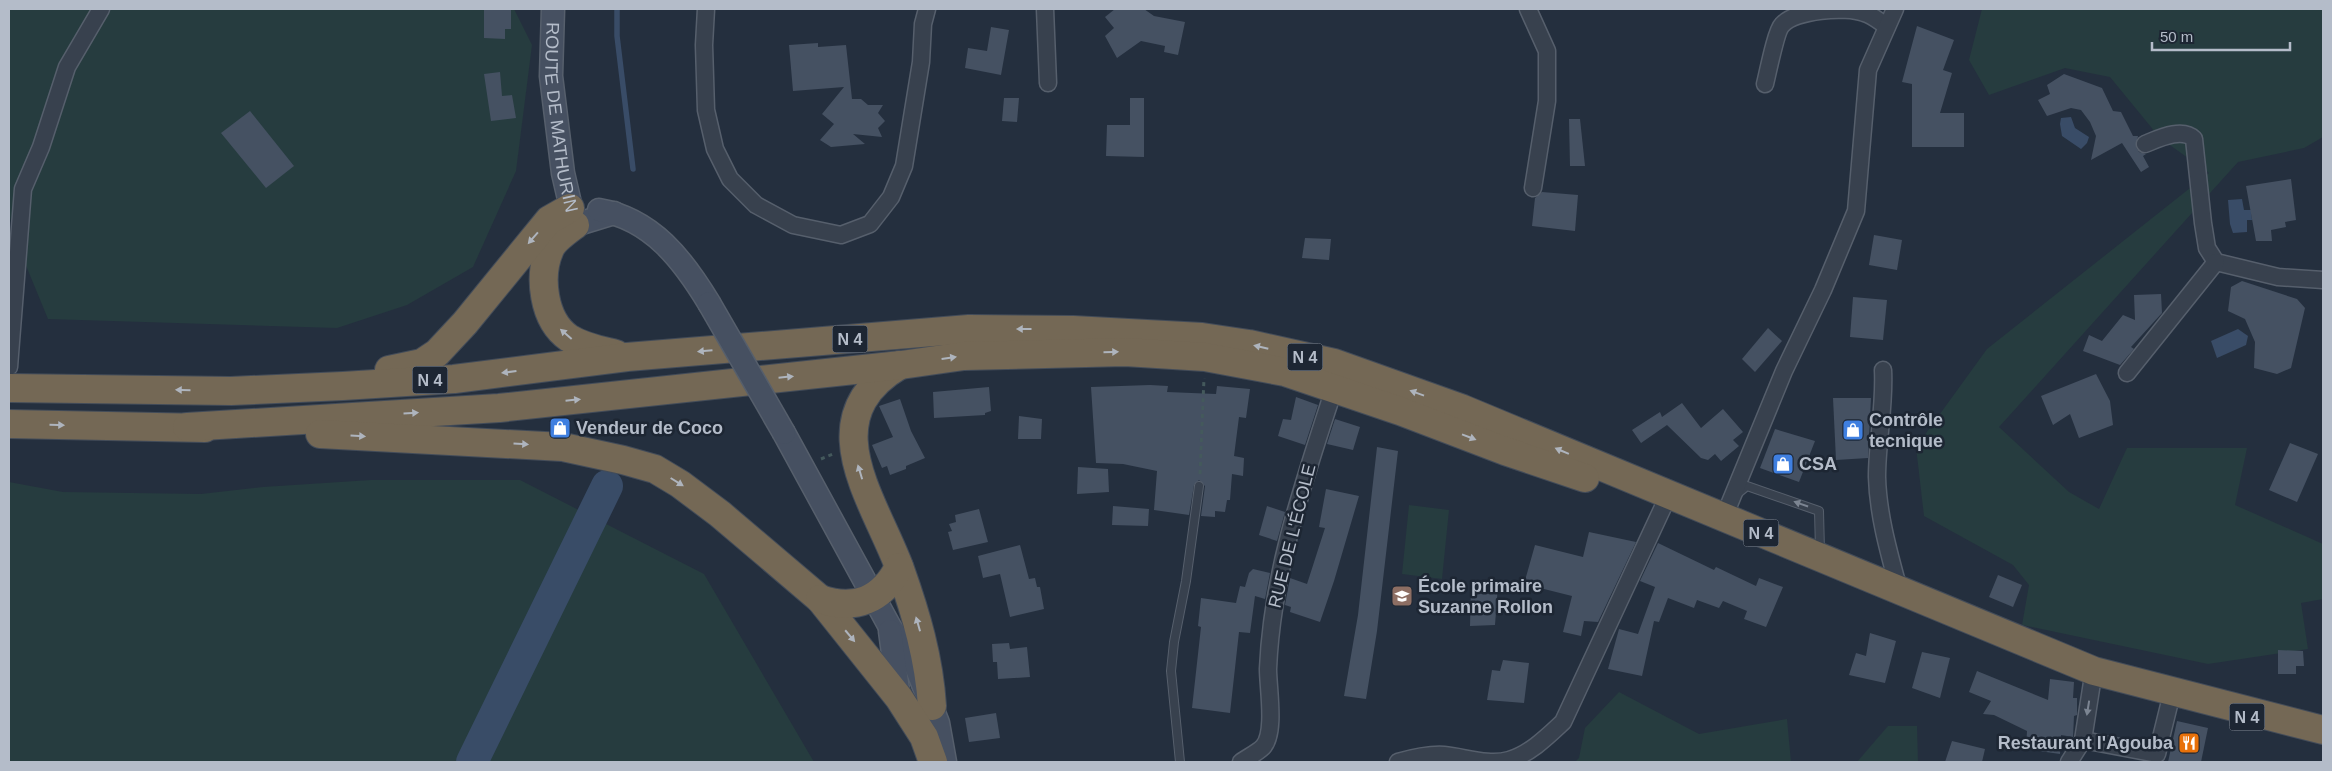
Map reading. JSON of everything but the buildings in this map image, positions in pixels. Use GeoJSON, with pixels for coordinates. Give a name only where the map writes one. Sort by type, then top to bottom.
{"type":"FeatureCollection","features":[{"type":"Feature","properties":{"kind":"highway"},"geometry":{"type":"LineString","coordinates":[[572,216],[551,247],[544,268],[544,291],[550,312],[567,337],[580,344],[627,357]]}},
{"type":"Feature","properties":{"kind":"highway"},"geometry":{"type":"LineString","coordinates":[[231,391],[402,369],[422,363],[437,353],[465,323],[548,220],[572,216]]}},
{"type":"Feature","properties":{"kind":"highway","name":"N 4"},"geometry":{"type":"LineString","coordinates":[[9,388],[231,391],[343,386],[454,378],[627,357],[969,329],[1073,330],[1202,337],[1249,344],[1334,363],[1728,508],[1820,558],[2094,671],[2323,730]]}},
{"type":"Feature","properties":{"kind":"highway","name":"N 4"},"geometry":{"type":"LineString","coordinates":[[9,424],[187,427],[499,408],[901,365],[964,356],[1125,352],[1205,357],[1285,372],[1400,411],[1505,451],[1664,505],[1891,597],[1947,625],[2030,657],[2093,676],[2323,736]]}},
{"type":"Feature","properties":{"kind":"highway"},"geometry":{"type":"LineString","coordinates":[[901,365],[884,374],[860,402],[855,417],[853,434],[855,455],[869,500],[899,567],[913,608],[926,656],[932,706]]}},
{"type":"Feature","properties":{"kind":"highway"},"geometry":{"type":"LineString","coordinates":[[187,427],[564,447],[655,469],[680,484],[720,514],[820,599],[899,698],[924,737],[934,762]]}},
{"type":"Feature","properties":{"kind":"highway"},"geometry":{"type":"LineString","coordinates":[[820,599],[846,605],[859,603],[873,597],[892,579],[899,567]]}},
{"type":"Feature","properties":{"kind":"main road","name":"ROUTE DE MATHURIN"},"geometry":{"type":"LineString","coordinates":[[553,9],[551,76],[563,174],[572,216]]}},
{"type":"Feature","properties":{"kind":"main road"},"geometry":{"type":"LineString","coordinates":[[572,216],[614,212],[638,224],[679,257],[784,433],[890,627],[915,664],[938,723],[945,762]]}},
{"type":"Feature","properties":{"kind":"main road"},"geometry":{"type":"LineString","coordinates":[[890,627],[899,698]]}},
{"type":"Feature","properties":{"kind":"street"},"geometry":{"type":"LineString","coordinates":[[9,367],[24,189],[42,147],[67,67],[102,9]]}},
{"type":"Feature","properties":{"kind":"street"},"geometry":{"type":"LineString","coordinates":[[706,9],[704,45],[706,110],[715,149],[730,179],[756,205],[793,226],[841,235],[870,224],[891,197],[904,166],[921,62],[923,24],[927,9]]}},
{"type":"Feature","properties":{"kind":"street"},"geometry":{"type":"LineString","coordinates":[[1045,9],[1048,83]]}},
{"type":"Feature","properties":{"kind":"street"},"geometry":{"type":"LineString","coordinates":[[1528,9],[1547,51],[1547,101],[1533,188]]}},
{"type":"Feature","properties":{"kind":"street"},"geometry":{"type":"LineString","coordinates":[[1728,508],[1784,371],[1823,290],[1856,211],[1868,70],[1895,9]]}},
{"type":"Feature","properties":{"kind":"street"},"geometry":{"type":"LineString","coordinates":[[1765,84],[1781,26],[1793,16],[1818,12],[1848,11],[1864,13],[1887,26]]}},
{"type":"Feature","properties":{"kind":"street"},"geometry":{"type":"LineString","coordinates":[[2145,144],[2177,134],[2190,135],[2194,138],[2207,248],[2216,262],[2278,277],[2323,280]]}},
{"type":"Feature","properties":{"kind":"street"},"geometry":{"type":"LineString","coordinates":[[2127,373],[2216,262]]}},
{"type":"Feature","properties":{"kind":"street"},"geometry":{"type":"LineString","coordinates":[[1883,370],[1884,392],[1877,477],[1884,536],[1899,590]]}},
{"type":"Feature","properties":{"kind":"street","name":"RUE DE L'ÉCOLE"},"geometry":{"type":"LineString","coordinates":[[1241,762],[1263,746],[1270,730],[1268,689],[1271,618],[1295,511],[1334,389]]}},
{"type":"Feature","properties":{"kind":"street"},"geometry":{"type":"LineString","coordinates":[[1398,762],[1418,757],[1442,755],[1490,761],[1512,759],[1538,744],[1563,722],[1664,505]]}},
{"type":"Feature","properties":{"kind":"street"},"geometry":{"type":"LineString","coordinates":[[2069,762],[2083,740],[2093,676]]}},
{"type":"Feature","properties":{"kind":"street"},"geometry":{"type":"LineString","coordinates":[[2083,740],[2157,754],[2171,697]]}},
{"type":"Feature","properties":{"kind":"lane"},"geometry":{"type":"LineString","coordinates":[[1180,762],[1171,671],[1199,486]]}},
{"type":"Feature","properties":{"kind":"lane"},"geometry":{"type":"LineString","coordinates":[[1728,508],[1747,486],[1819,511],[1820,558]]}},
{"type":"Feature","properties":{"kind":"path"},"geometry":{"type":"LineString","coordinates":[[1199,486],[1205,357]]}},
{"type":"Feature","properties":{"kind":"green space"},"geometry":{"type":"Polygon","coordinates":[[[9,9],[514,9],[532,45],[516,171],[473,267],[407,305],[337,328],[48,319],[13,234],[9,210],[9,9]]]}},
{"type":"Feature","properties":{"kind":"green space"},"geometry":{"type":"Polygon","coordinates":[[[1982,9],[2323,9],[2323,137],[2304,148],[2238,162],[1999,427],[2069,492],[2099,509],[2127,448],[2247,448],[2235,505],[2323,544],[2323,599],[2301,603],[2308,649],[2208,664],[2022,625],[2029,585],[2013,565],[1924,516],[1916,447],[1987,349],[2209,173],[2160,138],[2110,77],[2065,68],[1989,95],[1969,60],[1982,9]]]}},
{"type":"Feature","properties":{"kind":"green space"},"geometry":{"type":"Polygon","coordinates":[[[371,480],[520,480],[704,574],[814,762],[9,762],[9,482],[63,492],[201,494],[263,487],[371,480]]]}},
{"type":"Feature","properties":{"kind":"green space"},"geometry":{"type":"Polygon","coordinates":[[[1409,505],[1449,510],[1442,579],[1402,574],[1409,505]]]}},
{"type":"Feature","properties":{"kind":"green space"},"geometry":{"type":"Polygon","coordinates":[[[1619,692],[1699,734],[1787,719],[1791,762],[1575,762],[1579,758],[1585,728],[1619,692]]]}},
{"type":"Feature","properties":{"kind":"green space"},"geometry":{"type":"Polygon","coordinates":[[[1888,726],[1917,726],[1918,762],[1857,762],[1888,726]]]}},
{"type":"Feature","properties":{"kind":"water"},"geometry":{"type":"Polygon","coordinates":[[[2071,117],[2075,128],[2089,137],[2087,143],[2081,149],[2062,136],[2061,118],[2071,117]]]}},
{"type":"Feature","properties":{"kind":"water"},"geometry":{"type":"Polygon","coordinates":[[[2242,199],[2244,210],[2251,210],[2252,220],[2247,220],[2247,232],[2233,233],[2230,224],[2228,200],[2242,199]]]}},
{"type":"Feature","properties":{"kind":"water"},"geometry":{"type":"Polygon","coordinates":[[[2238,329],[2248,336],[2246,345],[2217,358],[2211,341],[2238,329]]]}},
{"type":"Feature","properties":{"kind":"waterway"},"geometry":{"type":"LineString","coordinates":[[617,9],[617,36],[633,169]]}},
{"type":"Feature","properties":{"kind":"waterway"},"geometry":{"type":"LineString","coordinates":[[472,762],[607,486]]}},
{"type":"Feature","properties":{"kind":"place","name":"Vendeur de Coco"},"geometry":{"type":"Point","coordinates":[560,428]}},
{"type":"Feature","properties":{"kind":"place","name":"Contrôle tecnique"},"geometry":{"type":"Point","coordinates":[1853,430]}},
{"type":"Feature","properties":{"kind":"place","name":"CSA"},"geometry":{"type":"Point","coordinates":[1783,464]}},
{"type":"Feature","properties":{"kind":"place","name":"École primaire Suzanne Rollon"},"geometry":{"type":"Point","coordinates":[1402,596]}},
{"type":"Feature","properties":{"kind":"place","name":"Restaurant l'Agouba"},"geometry":{"type":"Point","coordinates":[2189,743]}}]}
